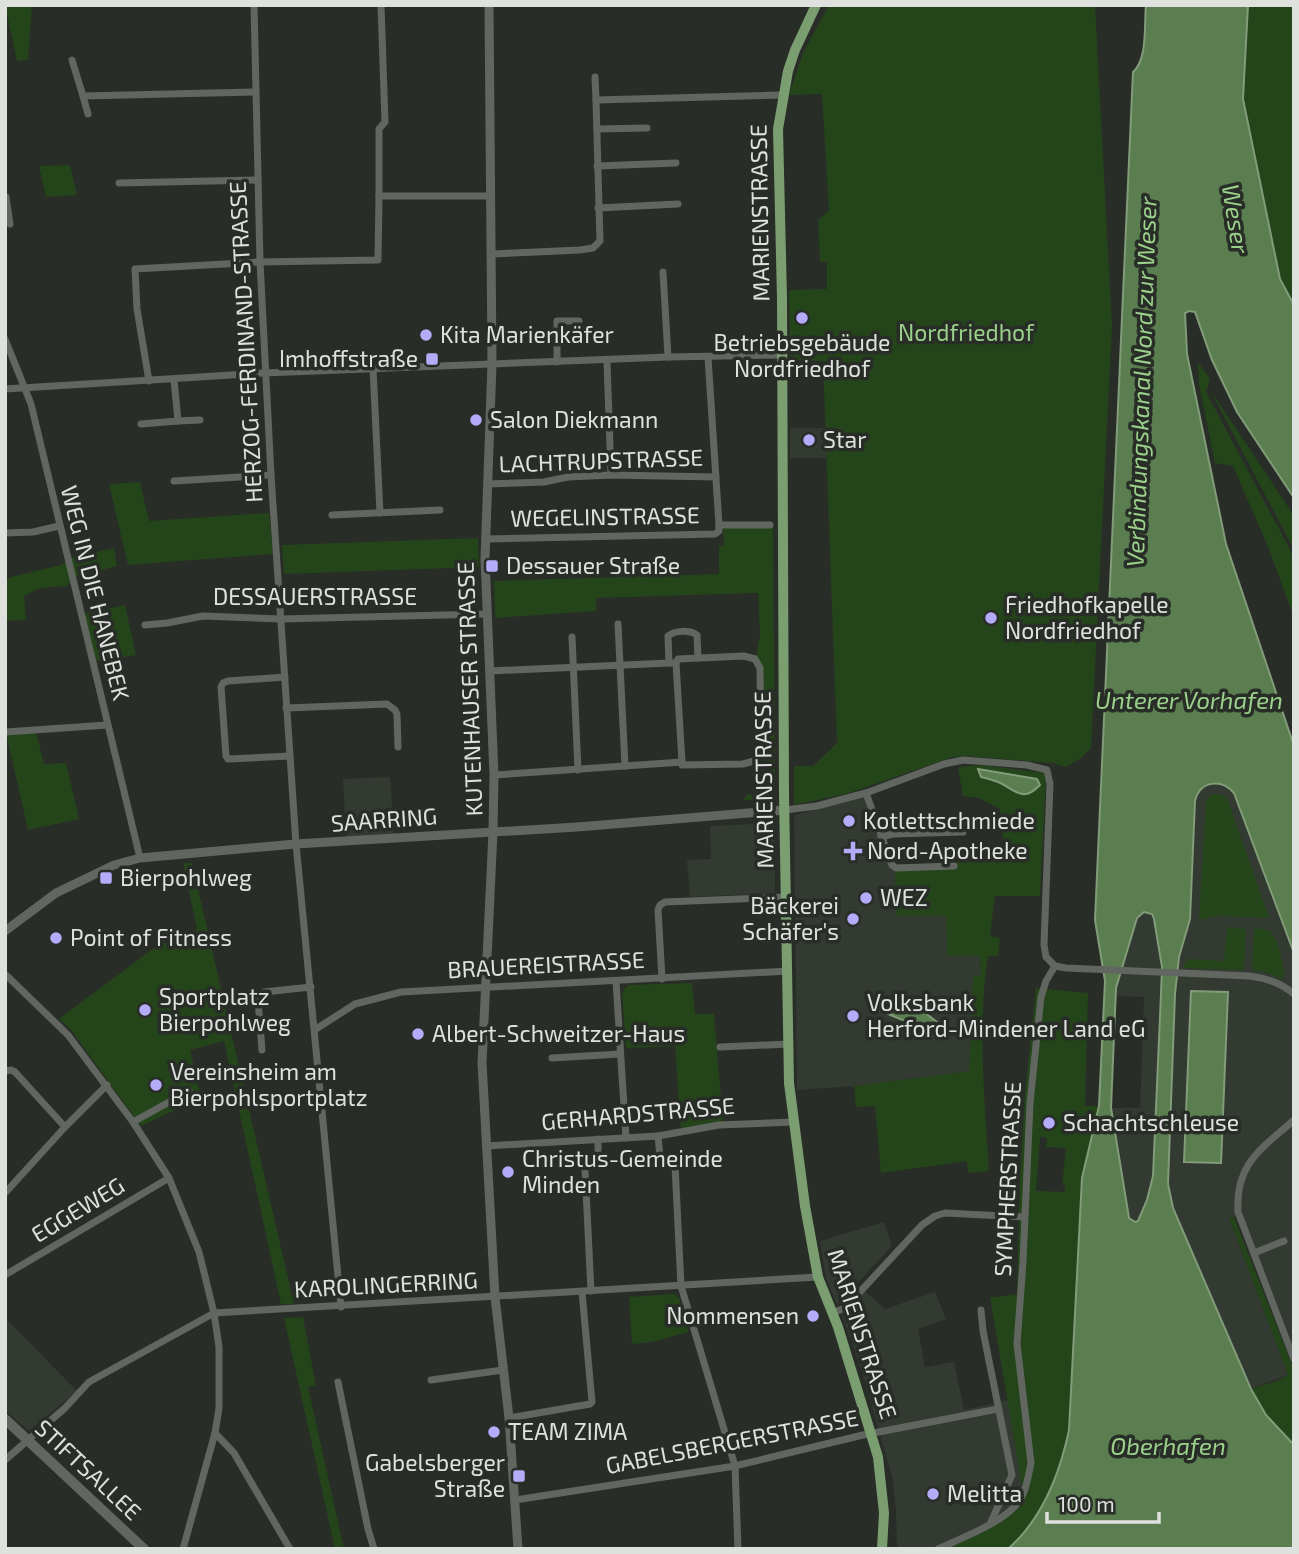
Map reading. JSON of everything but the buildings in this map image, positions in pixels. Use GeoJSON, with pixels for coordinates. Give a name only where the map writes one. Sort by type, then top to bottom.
{"type":"FeatureCollection","features":[{"type":"Feature","properties":{"kind":"main road","name":"MARIENSTRASSE"},"geometry":{"type":"LineString","coordinates":[[816,5],[795,50],[782,95],[778,129],[789,1044],[793,1122],[818,1277],[878,1457],[883,1496],[882,1549]]}},
{"type":"Feature","properties":{"kind":"main road","name":"STIFTSALLEE"},"geometry":{"type":"LineString","coordinates":[[5,1419],[144,1549]]}},
{"type":"Feature","properties":{"kind":"street","name":"HERZOG-FERDINAND-STRASSE"},"geometry":{"type":"LineString","coordinates":[[254,5],[254,92],[264,373],[286,708],[296,844],[341,1307]]}},
{"type":"Feature","properties":{"kind":"street"},"geometry":{"type":"LineString","coordinates":[[149,382],[137,309],[135,269],[260,262],[378,260],[379,130],[384,122],[381,5]]}},
{"type":"Feature","properties":{"kind":"street","name":"KUTENHAUSER STRASSE"},"geometry":{"type":"LineString","coordinates":[[489,5],[492,364],[485,539],[494,775],[482,1063],[495,1297],[509,1418],[518,1549]]}},
{"type":"Feature","properties":{"kind":"street"},"geometry":{"type":"LineString","coordinates":[[72,60],[88,114]]}},
{"type":"Feature","properties":{"kind":"street"},"geometry":{"type":"LineString","coordinates":[[492,254],[593,248],[600,241],[595,77]]}},
{"type":"Feature","properties":{"kind":"street"},"geometry":{"type":"LineString","coordinates":[[83,96],[254,92]]}},
{"type":"Feature","properties":{"kind":"street"},"geometry":{"type":"LineString","coordinates":[[596,100],[782,95]]}},
{"type":"Feature","properties":{"kind":"street"},"geometry":{"type":"LineString","coordinates":[[597,129],[647,128]]}},
{"type":"Feature","properties":{"kind":"street"},"geometry":{"type":"LineString","coordinates":[[597,166],[676,163]]}},
{"type":"Feature","properties":{"kind":"street"},"geometry":{"type":"LineString","coordinates":[[119,183],[258,180]]}},
{"type":"Feature","properties":{"kind":"street"},"geometry":{"type":"LineString","coordinates":[[379,196],[490,196]]}},
{"type":"Feature","properties":{"kind":"street"},"geometry":{"type":"LineString","coordinates":[[6,197],[10,224]]}},
{"type":"Feature","properties":{"kind":"street"},"geometry":{"type":"LineString","coordinates":[[598,208],[678,204]]}},
{"type":"Feature","properties":{"kind":"street"},"geometry":{"type":"LineString","coordinates":[[663,272],[668,357]]}},
{"type":"Feature","properties":{"kind":"street"},"geometry":{"type":"LineString","coordinates":[[557,362],[557,321],[579,321]]}},
{"type":"Feature","properties":{"kind":"street","name":"WEG IN DIE HANEBEK"},"geometry":{"type":"LineString","coordinates":[[5,339],[26,389],[140,858]]}},
{"type":"Feature","properties":{"kind":"street"},"geometry":{"type":"LineString","coordinates":[[5,389],[373,368],[782,355]]}},
{"type":"Feature","properties":{"kind":"street"},"geometry":{"type":"LineString","coordinates":[[708,357],[719,525],[769,525]]}},
{"type":"Feature","properties":{"kind":"street"},"geometry":{"type":"LineString","coordinates":[[607,361],[611,475]]}},
{"type":"Feature","properties":{"kind":"street"},"geometry":{"type":"LineString","coordinates":[[373,368],[380,513]]}},
{"type":"Feature","properties":{"kind":"street"},"geometry":{"type":"LineString","coordinates":[[174,380],[178,421]]}},
{"type":"Feature","properties":{"kind":"street"},"geometry":{"type":"LineString","coordinates":[[141,424],[200,420]]}},
{"type":"Feature","properties":{"kind":"street"},"geometry":{"type":"LineString","coordinates":[[174,481],[271,475]]}},
{"type":"Feature","properties":{"kind":"street","name":"LACHTRUPSTRASSE"},"geometry":{"type":"LineString","coordinates":[[487,484],[544,482],[568,477],[611,475],[716,477]]}},
{"type":"Feature","properties":{"kind":"street"},"geometry":{"type":"LineString","coordinates":[[332,515],[440,510]]}},
{"type":"Feature","properties":{"kind":"street","name":"WEGELINSTRASSE"},"geometry":{"type":"LineString","coordinates":[[485,539],[716,534],[719,525]]}},
{"type":"Feature","properties":{"kind":"street"},"geometry":{"type":"LineString","coordinates":[[5,533],[33,532],[59,526]]}},
{"type":"Feature","properties":{"kind":"street","name":"DESSAUERSTRASSE"},"geometry":{"type":"LineString","coordinates":[[145,625],[203,616],[281,619],[486,614]]}},
{"type":"Feature","properties":{"kind":"street"},"geometry":{"type":"LineString","coordinates":[[618,624],[625,766]]}},
{"type":"Feature","properties":{"kind":"street"},"geometry":{"type":"LineString","coordinates":[[490,671],[673,663],[678,659],[750,656],[759,663],[761,750],[757,760],[748,764],[682,765],[673,663],[668,636],[674,632],[691,632],[697,635],[698,658]]}},
{"type":"Feature","properties":{"kind":"street"},"geometry":{"type":"LineString","coordinates":[[572,637],[578,769]]}},
{"type":"Feature","properties":{"kind":"street"},"geometry":{"type":"LineString","coordinates":[[285,677],[228,681],[223,683],[221,688],[228,759],[290,756]]}},
{"type":"Feature","properties":{"kind":"street"},"geometry":{"type":"LineString","coordinates":[[286,708],[387,705],[397,714],[398,747]]}},
{"type":"Feature","properties":{"kind":"street"},"geometry":{"type":"LineString","coordinates":[[5,732],[107,725]]}},
{"type":"Feature","properties":{"kind":"street"},"geometry":{"type":"LineString","coordinates":[[785,810],[817,806],[866,793],[944,764],[963,760],[1027,765],[1047,770],[1050,784],[1044,946],[1046,957],[1055,966],[1247,976],[1264,978],[1284,986],[1294,994]]}},
{"type":"Feature","properties":{"kind":"street"},"geometry":{"type":"LineString","coordinates":[[494,775],[682,762]]}},
{"type":"Feature","properties":{"kind":"street"},"geometry":{"type":"LineString","coordinates":[[866,793],[892,866],[954,866]]}},
{"type":"Feature","properties":{"kind":"street","name":"SAARRING"},"geometry":{"type":"LineString","coordinates":[[5,931],[56,892],[114,866],[140,858],[296,844],[577,827],[785,810]]}},
{"type":"Feature","properties":{"kind":"street"},"geometry":{"type":"LineString","coordinates":[[881,837],[893,834],[963,832]]}},
{"type":"Feature","properties":{"kind":"street"},"geometry":{"type":"LineString","coordinates":[[943,867],[943,877]]}},
{"type":"Feature","properties":{"kind":"street"},"geometry":{"type":"LineString","coordinates":[[662,979],[658,910],[660,905],[665,902],[787,897]]}},
{"type":"Feature","properties":{"kind":"street","name":"SYMPHERSTRASSE"},"geometry":{"type":"LineString","coordinates":[[939,1549],[991,1523],[1017,1505],[1028,1480],[1031,1463],[1017,1359],[1024,1217],[1030,1103],[1041,997],[1055,966]]}},
{"type":"Feature","properties":{"kind":"street","name":"BRAUEREISTRASSE"},"geometry":{"type":"LineString","coordinates":[[316,1029],[355,1004],[401,992],[788,971]]}},
{"type":"Feature","properties":{"kind":"street"},"geometry":{"type":"LineString","coordinates":[[5,974],[68,1035],[133,1122],[170,1178],[199,1252],[214,1313],[219,1380],[215,1433],[183,1549]]}},
{"type":"Feature","properties":{"kind":"street"},"geometry":{"type":"LineString","coordinates":[[616,981],[626,1138]]}},
{"type":"Feature","properties":{"kind":"street"},"geometry":{"type":"LineString","coordinates":[[262,1050],[258,1000],[260,995],[264,992],[311,987]]}},
{"type":"Feature","properties":{"kind":"street"},"geometry":{"type":"LineString","coordinates":[[720,1047],[789,1044]]}},
{"type":"Feature","properties":{"kind":"street"},"geometry":{"type":"LineString","coordinates":[[552,1058],[620,1054]]}},
{"type":"Feature","properties":{"kind":"street"},"geometry":{"type":"LineString","coordinates":[[5,1071],[15,1072],[65,1127]]}},
{"type":"Feature","properties":{"kind":"street"},"geometry":{"type":"LineString","coordinates":[[5,1193],[107,1085]]}},
{"type":"Feature","properties":{"kind":"street"},"geometry":{"type":"LineString","coordinates":[[133,1122],[189,1091]]}},
{"type":"Feature","properties":{"kind":"street"},"geometry":{"type":"LineString","coordinates":[[1294,1119],[1252,1158],[1243,1172],[1237,1195],[1238,1212],[1294,1359]]}},
{"type":"Feature","properties":{"kind":"street","name":"GERHARDSTRASSE"},"geometry":{"type":"LineString","coordinates":[[486,1146],[658,1136],[719,1125],[793,1122]]}},
{"type":"Feature","properties":{"kind":"street"},"geometry":{"type":"LineString","coordinates":[[658,1136],[660,1157],[675,1165],[681,1286],[735,1466],[738,1549]]}},
{"type":"Feature","properties":{"kind":"street"},"geometry":{"type":"LineString","coordinates":[[591,1291],[585,1166],[598,1161],[598,1139]]}},
{"type":"Feature","properties":{"kind":"street","name":"EGGEWEG"},"geometry":{"type":"LineString","coordinates":[[5,1275],[170,1178]]}},
{"type":"Feature","properties":{"kind":"street"},"geometry":{"type":"LineString","coordinates":[[832,1313],[845,1308],[922,1225],[935,1216],[955,1213],[1024,1217]]}},
{"type":"Feature","properties":{"kind":"street"},"geometry":{"type":"LineString","coordinates":[[1254,1253],[1284,1241]]}},
{"type":"Feature","properties":{"kind":"street","name":"KAROLINGERRING"},"geometry":{"type":"LineString","coordinates":[[5,1460],[65,1408],[89,1382],[214,1313],[818,1277]]}},
{"type":"Feature","properties":{"kind":"street"},"geometry":{"type":"LineString","coordinates":[[509,1418],[592,1402],[582,1292]]}},
{"type":"Feature","properties":{"kind":"street"},"geometry":{"type":"LineString","coordinates":[[981,1310],[1012,1475],[991,1523]]}},
{"type":"Feature","properties":{"kind":"street"},"geometry":{"type":"LineString","coordinates":[[431,1380],[503,1370]]}},
{"type":"Feature","properties":{"kind":"street"},"geometry":{"type":"LineString","coordinates":[[338,1382],[374,1549]]}},
{"type":"Feature","properties":{"kind":"street","name":"GABELSBERGERSTRASSE"},"geometry":{"type":"LineString","coordinates":[[515,1500],[735,1466],[871,1434],[998,1409]]}},
{"type":"Feature","properties":{"kind":"street"},"geometry":{"type":"LineString","coordinates":[[215,1433],[234,1453],[290,1549]]}},
{"type":"Feature","properties":{"kind":"shaded area"},"geometry":{"type":"Polygon","coordinates":[[[790,428],[825,428],[826,458],[790,458],[790,428]]]}},
{"type":"Feature","properties":{"kind":"shaded area"},"geometry":{"type":"Polygon","coordinates":[[[390,777],[394,834],[346,837],[343,779],[390,777]]]}},
{"type":"Feature","properties":{"kind":"shaded area"},"geometry":{"type":"Polygon","coordinates":[[[1216,783],[1228,787],[1234,793],[1294,953],[1294,1347],[1242,1215],[1229,1218],[1288,1375],[1251,1389],[1173,1208],[1168,1184],[1168,1164],[1154,1164],[1150,1190],[1141,1216],[1135,1222],[1130,1220],[1111,1108],[1140,1108],[1144,997],[1116,996],[1137,918],[1144,911],[1153,916],[1160,949],[1161,986],[1176,987],[1179,957],[1190,919],[1195,801],[1203,787],[1216,783]]]}},
{"type":"Feature","properties":{"kind":"shaded area"},"geometry":{"type":"Polygon","coordinates":[[[870,796],[895,865],[946,916],[980,956],[981,975],[973,977],[969,1071],[854,1086],[797,1090],[794,815],[870,796]]]}},
{"type":"Feature","properties":{"kind":"shaded area"},"geometry":{"type":"Polygon","coordinates":[[[772,823],[775,826],[775,893],[690,897],[687,860],[711,859],[710,826],[772,823]]]}},
{"type":"Feature","properties":{"kind":"shaded area"},"geometry":{"type":"Polygon","coordinates":[[[884,1222],[892,1246],[837,1305],[826,1278],[820,1241],[884,1222]]]}},
{"type":"Feature","properties":{"kind":"shaded area"},"geometry":{"type":"Polygon","coordinates":[[[865,1291],[885,1309],[935,1292],[946,1319],[918,1329],[925,1367],[954,1362],[964,1410],[1008,1400],[1025,1503],[1007,1518],[948,1549],[897,1549],[892,1477],[865,1381],[842,1314],[848,1311],[865,1291]]]}},
{"type":"Feature","properties":{"kind":"shaded area"},"geometry":{"type":"Polygon","coordinates":[[[5,1318],[77,1391],[29,1431],[5,1410],[5,1318]]]}},
{"type":"Feature","properties":{"kind":"green space"},"geometry":{"type":"Polygon","coordinates":[[[5,5],[32,5],[28,60],[17,61],[5,5]]]}},
{"type":"Feature","properties":{"kind":"green space","name":"Nordfriedhof"},"geometry":{"type":"Polygon","coordinates":[[[829,5],[1095,5],[1112,326],[1091,748],[1066,767],[1052,763],[953,757],[846,794],[794,805],[794,766],[813,766],[837,743],[823,361],[790,360],[789,290],[827,289],[827,262],[820,262],[818,220],[829,211],[822,94],[789,95],[803,53],[829,5]]]}},
{"type":"Feature","properties":{"kind":"green space"},"geometry":{"type":"Polygon","coordinates":[[[1248,5],[1294,5],[1294,305],[1280,279],[1243,99],[1248,5]]]}},
{"type":"Feature","properties":{"kind":"green space"},"geometry":{"type":"Polygon","coordinates":[[[70,165],[77,195],[46,197],[39,166],[70,165]]]}},
{"type":"Feature","properties":{"kind":"green space"},"geometry":{"type":"Polygon","coordinates":[[[1198,362],[1210,379],[1206,392],[1294,557],[1294,618],[1269,549],[1233,466],[1215,463],[1199,384],[1198,362]]]}},
{"type":"Feature","properties":{"kind":"green space"},"geometry":{"type":"Polygon","coordinates":[[[1209,388],[1294,516],[1294,550],[1209,388]]]}},
{"type":"Feature","properties":{"kind":"green space"},"geometry":{"type":"Polygon","coordinates":[[[140,482],[149,521],[269,513],[273,554],[128,565],[109,484],[140,482]]]}},
{"type":"Feature","properties":{"kind":"green space"},"geometry":{"type":"Polygon","coordinates":[[[773,526],[775,774],[758,760],[761,753],[756,656],[760,635],[758,593],[596,598],[596,611],[495,618],[494,581],[719,574],[719,546],[724,545],[723,527],[773,526]]]}},
{"type":"Feature","properties":{"kind":"green space"},"geometry":{"type":"Polygon","coordinates":[[[478,538],[479,567],[284,574],[282,545],[478,538]]]}},
{"type":"Feature","properties":{"kind":"green space"},"geometry":{"type":"Polygon","coordinates":[[[114,548],[117,566],[75,577],[67,586],[40,588],[24,596],[26,620],[5,621],[5,581],[11,577],[61,565],[71,558],[114,548]]]}},
{"type":"Feature","properties":{"kind":"green space"},"geometry":{"type":"Polygon","coordinates":[[[125,605],[136,655],[95,661],[84,614],[125,605]]]}},
{"type":"Feature","properties":{"kind":"green space"},"geometry":{"type":"Polygon","coordinates":[[[36,732],[44,764],[66,763],[79,819],[28,830],[6,733],[36,732]]]}},
{"type":"Feature","properties":{"kind":"green space"},"geometry":{"type":"Polygon","coordinates":[[[981,765],[1043,773],[1046,776],[1040,896],[995,896],[990,936],[1000,938],[998,956],[988,956],[983,1010],[989,1171],[968,1173],[967,1161],[881,1173],[875,1106],[856,1107],[854,1086],[969,1071],[973,976],[981,975],[980,956],[947,956],[946,916],[896,916],[895,865],[997,861],[1003,838],[1000,809],[979,798],[963,796],[958,767],[981,765]]]}},
{"type":"Feature","properties":{"kind":"green space"},"geometry":{"type":"Polygon","coordinates":[[[771,777],[773,790],[768,797],[742,801],[749,793],[753,798],[771,777]]]}},
{"type":"Feature","properties":{"kind":"green space"},"geometry":{"type":"Polygon","coordinates":[[[1212,794],[1227,798],[1269,918],[1216,916],[1199,920],[1206,800],[1212,794]]]}},
{"type":"Feature","properties":{"kind":"green space"},"geometry":{"type":"Polygon","coordinates":[[[183,863],[192,863],[294,1304],[281,1304],[224,1041],[190,1050],[201,1098],[141,1126],[71,1030],[59,1019],[162,942],[176,945],[197,929],[183,863]]]}},
{"type":"Feature","properties":{"kind":"green space"},"geometry":{"type":"Polygon","coordinates":[[[1227,927],[1246,929],[1244,970],[1184,968],[1184,963],[1189,959],[1224,961],[1227,927]]]}},
{"type":"Feature","properties":{"kind":"green space"},"geometry":{"type":"Polygon","coordinates":[[[1254,928],[1272,933],[1279,949],[1283,979],[1252,970],[1254,928]]]}},
{"type":"Feature","properties":{"kind":"green space"},"geometry":{"type":"Polygon","coordinates":[[[692,983],[695,1014],[714,1014],[723,1123],[681,1130],[675,1046],[626,1048],[622,992],[628,985],[692,983]]]}},
{"type":"Feature","properties":{"kind":"green space"},"geometry":{"type":"Polygon","coordinates":[[[1036,988],[1088,993],[1085,1106],[1099,1106],[1082,1179],[1069,1430],[1061,1463],[1040,1510],[1008,1549],[948,1549],[1007,1518],[1025,1503],[990,1298],[1017,1294],[1025,1093],[1036,988]],[[1040,1137],[1036,1191],[1065,1192],[1065,1185],[1062,1185],[1066,1148],[1046,1147],[1047,1138],[1040,1137]]]}},
{"type":"Feature","properties":{"kind":"green space"},"geometry":{"type":"Polygon","coordinates":[[[1234,1217],[1294,1370],[1294,1445],[1266,1415],[1251,1389],[1288,1375],[1229,1218],[1234,1217]]]}},
{"type":"Feature","properties":{"kind":"green space"},"geometry":{"type":"Polygon","coordinates":[[[674,1294],[679,1298],[688,1332],[652,1342],[632,1344],[629,1297],[674,1294]]]}},
{"type":"Feature","properties":{"kind":"green space"},"geometry":{"type":"Polygon","coordinates":[[[303,1317],[316,1386],[308,1387],[344,1549],[335,1549],[284,1318],[303,1317]]]}},
{"type":"Feature","properties":{"kind":"water"},"geometry":{"type":"Polygon","coordinates":[[[1146,5],[1248,5],[1243,99],[1280,279],[1294,305],[1294,498],[1237,412],[1212,360],[1195,312],[1185,313],[1187,354],[1226,544],[1294,746],[1294,953],[1234,793],[1223,785],[1206,786],[1201,789],[1195,801],[1190,919],[1179,957],[1175,994],[1168,1184],[1173,1208],[1251,1389],[1266,1415],[1294,1445],[1294,1549],[1008,1549],[1040,1510],[1055,1479],[1069,1430],[1082,1178],[1099,1106],[1105,981],[1095,920],[1133,72],[1143,50],[1146,5]],[[1144,912],[1137,918],[1116,988],[1111,1108],[1129,1218],[1135,1222],[1138,1221],[1147,1200],[1153,1176],[1162,967],[1152,914],[1144,912]]]}},
{"type":"Feature","properties":{"kind":"water"},"geometry":{"type":"Polygon","coordinates":[[[978,769],[1037,779],[1040,785],[1028,794],[1019,793],[981,777],[978,769]]]}},
{"type":"Feature","properties":{"kind":"water"},"geometry":{"type":"Polygon","coordinates":[[[1191,991],[1228,992],[1221,1163],[1184,1162],[1191,991]]]}},
{"type":"Feature","properties":{"kind":"water"},"geometry":{"type":"Polygon","coordinates":[[[901,1003],[914,1004],[947,1030],[946,1035],[929,1036],[927,1030],[876,1009],[901,1003]]]}},
{"type":"Feature","properties":{"kind":"place","name":"Betriebsgebäude Nordfriedhof"},"geometry":{"type":"Point","coordinates":[802,318]}},
{"type":"Feature","properties":{"kind":"place","name":"Kita Marienkäfer"},"geometry":{"type":"Point","coordinates":[426,335]}},
{"type":"Feature","properties":{"kind":"place","name":"Imhoffstraße"},"geometry":{"type":"Point","coordinates":[432,359]}},
{"type":"Feature","properties":{"kind":"place","name":"Salon Diekmann"},"geometry":{"type":"Point","coordinates":[476,420]}},
{"type":"Feature","properties":{"kind":"place","name":"Star"},"geometry":{"type":"Point","coordinates":[809,440]}},
{"type":"Feature","properties":{"kind":"place","name":"Dessauer Straße"},"geometry":{"type":"Point","coordinates":[492,566]}},
{"type":"Feature","properties":{"kind":"place","name":"Friedhofkapelle Nordfriedhof"},"geometry":{"type":"Point","coordinates":[991,618]}},
{"type":"Feature","properties":{"kind":"place","name":"Kotlettschmiede"},"geometry":{"type":"Point","coordinates":[849,821]}},
{"type":"Feature","properties":{"kind":"place","name":"Nord-Apotheke"},"geometry":{"type":"Point","coordinates":[853,851]}},
{"type":"Feature","properties":{"kind":"place","name":"Bierpohlweg"},"geometry":{"type":"Point","coordinates":[106,878]}},
{"type":"Feature","properties":{"kind":"place","name":"WEZ"},"geometry":{"type":"Point","coordinates":[866,898]}},
{"type":"Feature","properties":{"kind":"place","name":"Bäckerei Schäfer's"},"geometry":{"type":"Point","coordinates":[853,919]}},
{"type":"Feature","properties":{"kind":"place","name":"Point of Fitness"},"geometry":{"type":"Point","coordinates":[56,938]}},
{"type":"Feature","properties":{"kind":"place","name":"Sportplatz Bierpohlweg"},"geometry":{"type":"Point","coordinates":[145,1010]}},
{"type":"Feature","properties":{"kind":"place","name":"Volksbank Herford-Mindener Land eG"},"geometry":{"type":"Point","coordinates":[853,1016]}},
{"type":"Feature","properties":{"kind":"place","name":"Albert-Schweitzer-Haus"},"geometry":{"type":"Point","coordinates":[418,1034]}},
{"type":"Feature","properties":{"kind":"place","name":"Vereinsheim am Bierpohlsportplatz"},"geometry":{"type":"Point","coordinates":[156,1085]}},
{"type":"Feature","properties":{"kind":"place","name":"Schachtschleuse"},"geometry":{"type":"Point","coordinates":[1049,1123]}},
{"type":"Feature","properties":{"kind":"place","name":"Christus-Gemeinde Minden"},"geometry":{"type":"Point","coordinates":[508,1172]}},
{"type":"Feature","properties":{"kind":"place","name":"Nommensen"},"geometry":{"type":"Point","coordinates":[813,1316]}},
{"type":"Feature","properties":{"kind":"place","name":"TEAM ZIMA"},"geometry":{"type":"Point","coordinates":[494,1432]}},
{"type":"Feature","properties":{"kind":"place","name":"Gabelsberger Straße"},"geometry":{"type":"Point","coordinates":[519,1476]}},
{"type":"Feature","properties":{"kind":"place","name":"Melitta"},"geometry":{"type":"Point","coordinates":[933,1494]}},
{"type":"Feature","properties":{"kind":"water label","name":"Weser"},"geometry":{"type":"Point","coordinates":[1235,219]}},
{"type":"Feature","properties":{"kind":"water label","name":"Verbindungskanal Nord zur Weser"},"geometry":{"type":"Point","coordinates":[1142,382]}},
{"type":"Feature","properties":{"kind":"water label","name":"Unterer Vorhafen"},"geometry":{"type":"Point","coordinates":[1189,701]}},
{"type":"Feature","properties":{"kind":"water label","name":"Oberhafen"},"geometry":{"type":"Point","coordinates":[1168,1447]}}]}
